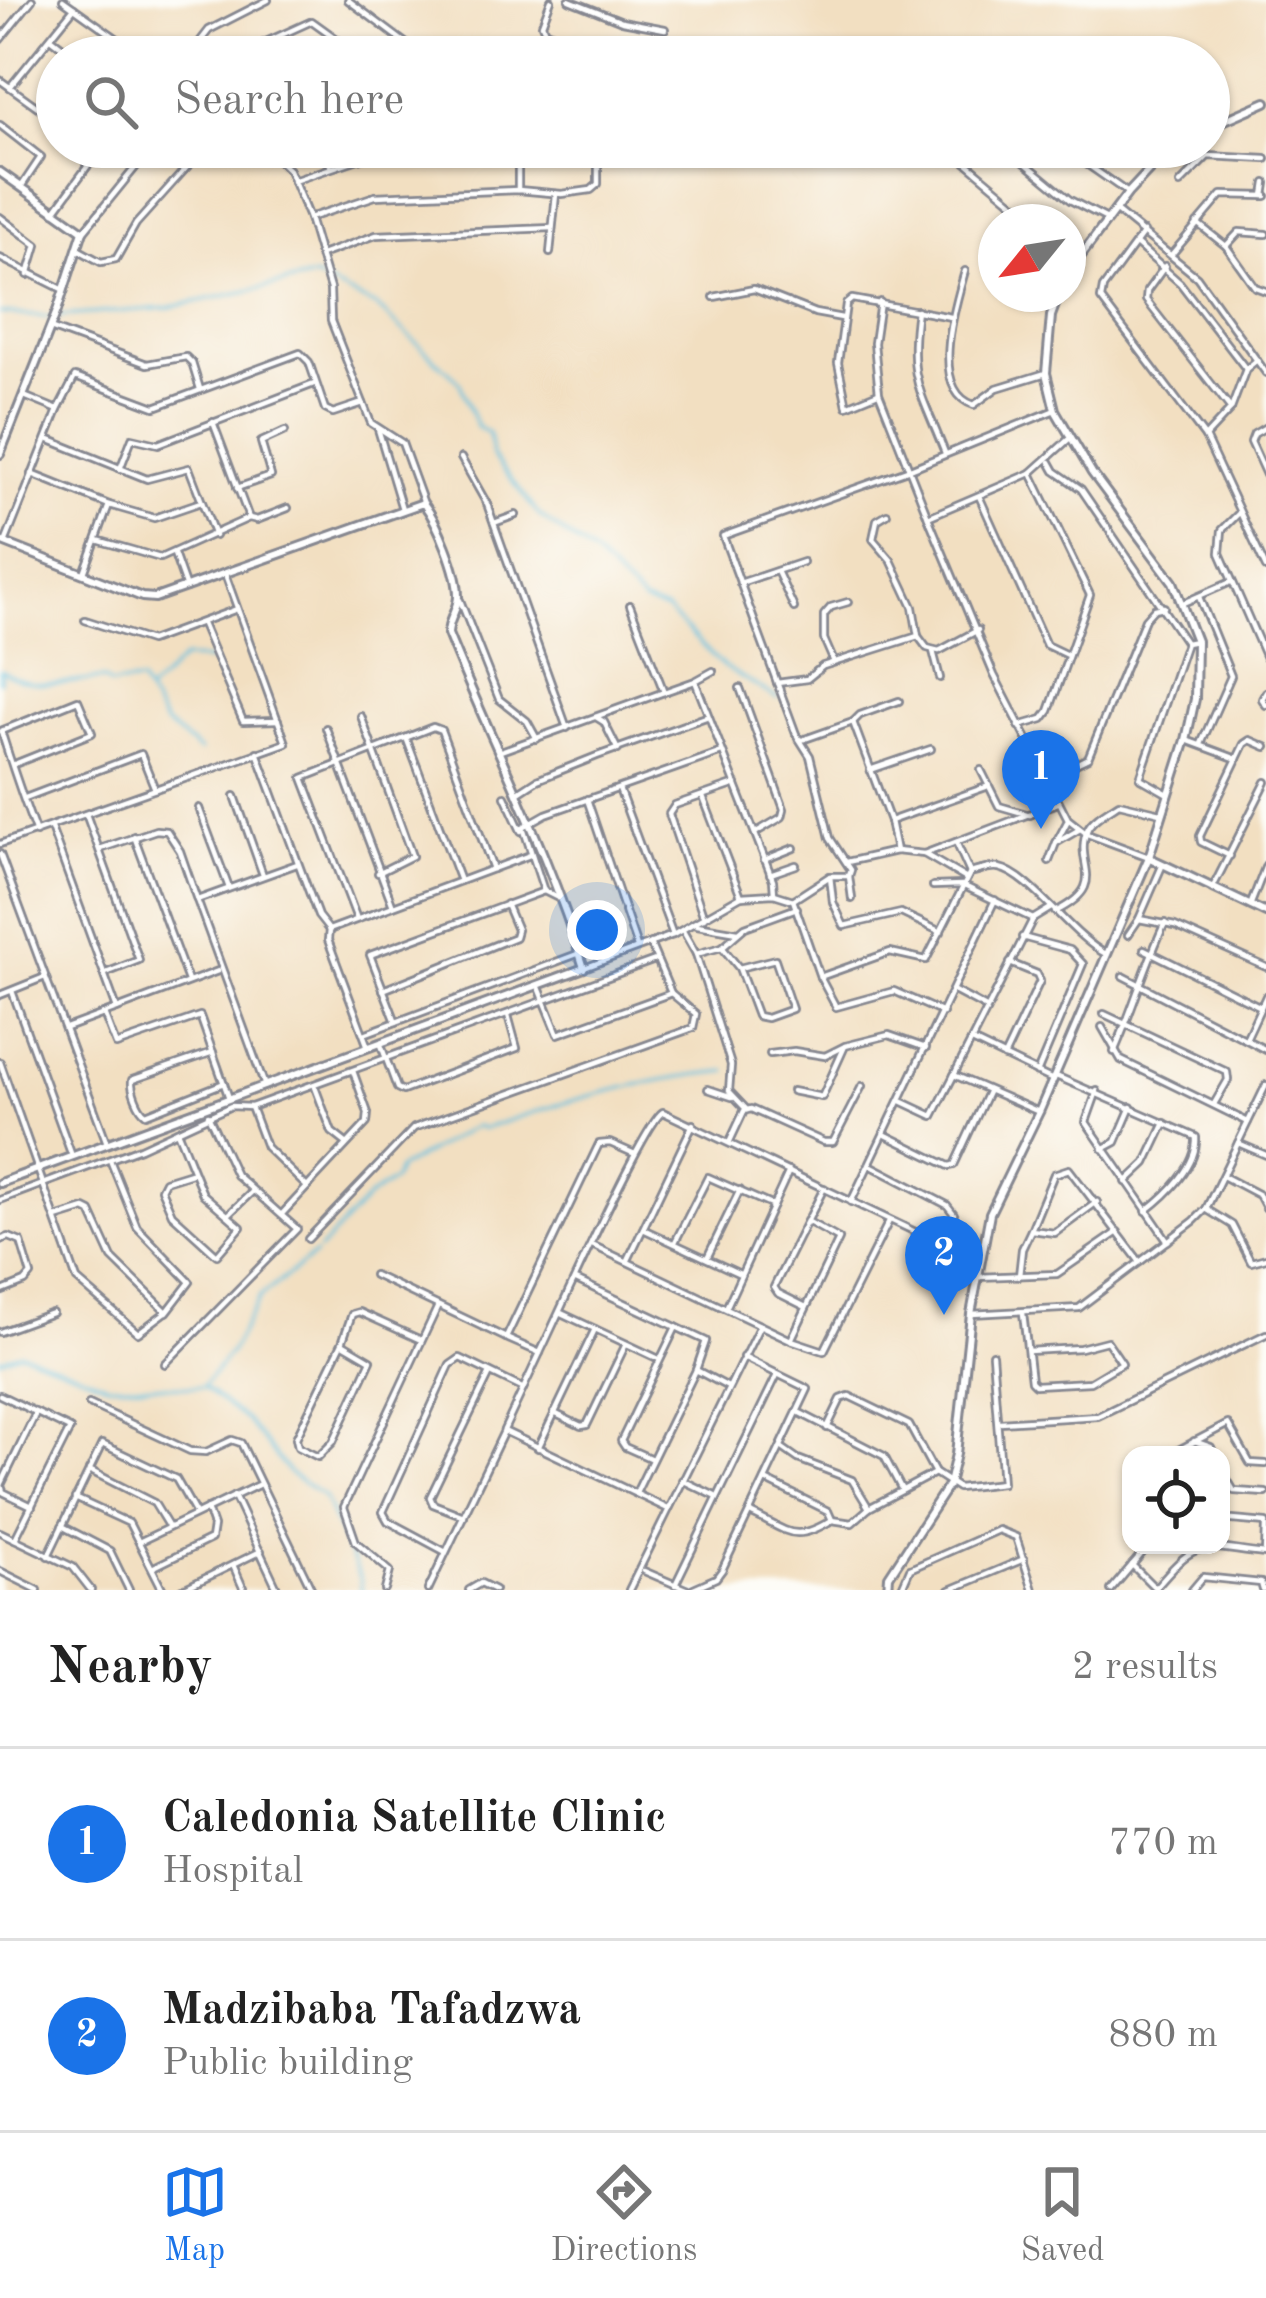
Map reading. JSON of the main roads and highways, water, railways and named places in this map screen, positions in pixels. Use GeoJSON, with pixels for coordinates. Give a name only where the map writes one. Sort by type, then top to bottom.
{"type":"FeatureCollection","features":[{"type":"Feature","properties":{"kind":"waterway"},"geometry":{"type":"LineString","coordinates":[[0,313],[47,317],[167,308],[314,277],[376,306],[457,379]]}},
{"type":"Feature","properties":{"kind":"waterway"},"geometry":{"type":"LineString","coordinates":[[459,381],[477,427],[489,433],[492,456],[540,516],[594,555],[644,603],[666,610],[724,667],[777,698]]}},
{"type":"Feature","properties":{"kind":"waterway"},"geometry":{"type":"LineString","coordinates":[[149,691],[183,659],[211,660]]}},
{"type":"Feature","properties":{"kind":"waterway"},"geometry":{"type":"LineString","coordinates":[[0,682],[1,670],[38,683],[140,682],[165,724],[200,751]]}},
{"type":"Feature","properties":{"kind":"waterway"},"geometry":{"type":"LineString","coordinates":[[319,1250],[369,1197],[394,1180],[398,1169],[475,1126],[483,1129],[634,1085],[727,1071]]}},
{"type":"Feature","properties":{"kind":"waterway"},"geometry":{"type":"LineString","coordinates":[[204,1385],[231,1351],[260,1297],[315,1254]]}},
{"type":"Feature","properties":{"kind":"waterway"},"geometry":{"type":"LineString","coordinates":[[0,1359],[21,1352],[108,1384],[201,1387]]}},
{"type":"Feature","properties":{"kind":"waterway"},"geometry":{"type":"LineString","coordinates":[[203,1387],[246,1420],[290,1474],[324,1497],[361,1590]]}},
{"type":"Feature","properties":{"kind":"place","name":"Caledonia Satellite Clinic"},"geometry":{"type":"Point","coordinates":[1041,829]}},
{"type":"Feature","properties":{"kind":"place","name":"Madzibaba Tafadzwa"},"geometry":{"type":"Point","coordinates":[944,1315]}}]}
